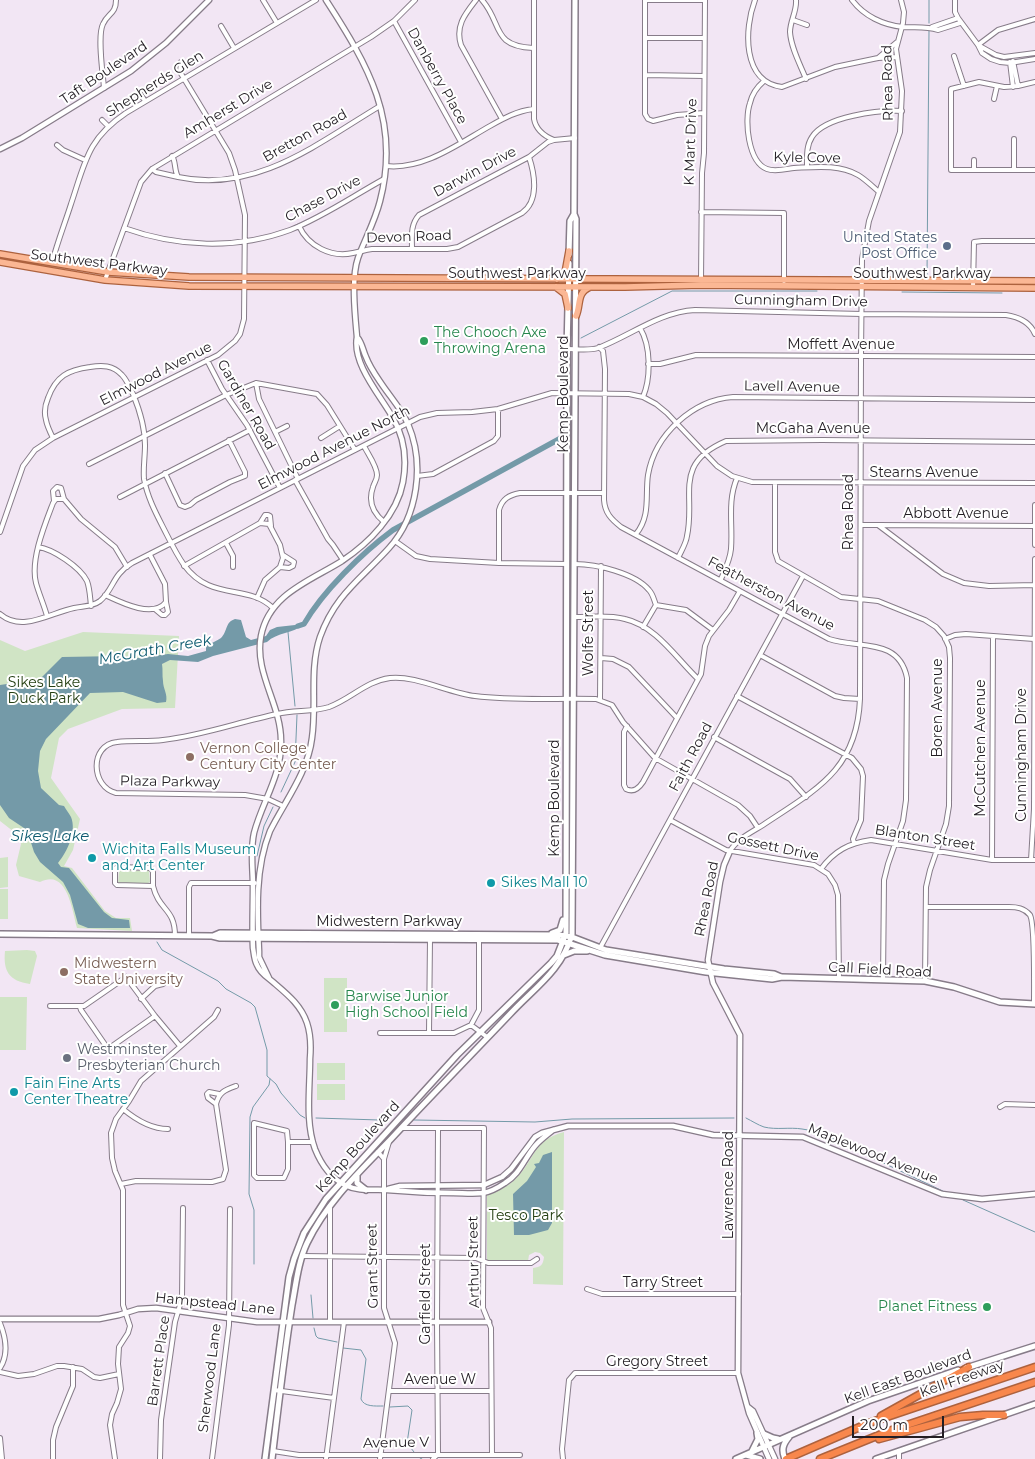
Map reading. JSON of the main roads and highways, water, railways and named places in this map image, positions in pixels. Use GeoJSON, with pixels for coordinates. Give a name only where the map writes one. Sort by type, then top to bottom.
{"type":"FeatureCollection","features":[{"type":"Feature","properties":{"kind":"highway"},"geometry":{"type":"LineString","coordinates":[[869,1423],[969,1367]]}},
{"type":"Feature","properties":{"kind":"highway","name":"Kell Freeway"},"geometry":{"type":"LineString","coordinates":[[788,1458],[869,1423],[1035,1367]]}},
{"type":"Feature","properties":{"kind":"highway","name":"Kell Freeway"},"geometry":{"type":"LineString","coordinates":[[820,1459],[889,1431],[1035,1382]]}},
{"type":"Feature","properties":{"kind":"highway"},"geometry":{"type":"LineString","coordinates":[[860,1443],[960,1417],[1004,1415]]}},
{"type":"Feature","properties":{"kind":"main road","name":"Kemp Boulevard"},"geometry":{"type":"LineString","coordinates":[[272,1459],[288,1286],[296,1254],[313,1217],[326,1199],[443,1071],[551,963],[573,927],[576,349],[576,220],[574,214],[575,0]]}},
{"type":"Feature","properties":{"kind":"main road","name":"Kemp Boulevard"},"geometry":{"type":"LineString","coordinates":[[286,1322],[302,1256],[313,1232],[330,1207],[378,1152],[487,1037],[554,970],[564,956],[567,939],[567,349],[570,221],[574,214]]}},
{"type":"Feature","properties":{"kind":"main road"},"geometry":{"type":"LineString","coordinates":[[556,279],[565,273],[569,251]]}},
{"type":"Feature","properties":{"kind":"main road","name":"Southwest Parkway"},"geometry":{"type":"LineString","coordinates":[[0,254],[108,272],[146,275],[456,286],[593,287],[701,282]]}},
{"type":"Feature","properties":{"kind":"main road","name":"Southwest Parkway"},"geometry":{"type":"LineString","coordinates":[[0,262],[105,280],[189,286],[246,286],[457,278],[973,284],[1035,288]]}},
{"type":"Feature","properties":{"kind":"main road"},"geometry":{"type":"LineString","coordinates":[[146,275],[146,284]]}},
{"type":"Feature","properties":{"kind":"main road"},"geometry":{"type":"LineString","coordinates":[[456,286],[457,278]]}},
{"type":"Feature","properties":{"kind":"main road"},"geometry":{"type":"LineString","coordinates":[[644,286],[645,279]]}},
{"type":"Feature","properties":{"kind":"main road","name":"Southwest Parkway"},"geometry":{"type":"LineString","coordinates":[[973,284],[1035,281]]}},
{"type":"Feature","properties":{"kind":"main road"},"geometry":{"type":"LineString","coordinates":[[554,286],[565,294],[568,308]]}},
{"type":"Feature","properties":{"kind":"main road"},"geometry":{"type":"LineString","coordinates":[[576,316],[581,292],[588,287],[593,287]]}},
{"type":"Feature","properties":{"kind":"main road"},"geometry":{"type":"LineString","coordinates":[[567,564],[575,564]]}},
{"type":"Feature","properties":{"kind":"main road"},"geometry":{"type":"LineString","coordinates":[[567,617],[575,617]]}},
{"type":"Feature","properties":{"kind":"main road"},"geometry":{"type":"LineString","coordinates":[[544,934],[557,932],[561,929],[566,908]]}},
{"type":"Feature","properties":{"kind":"main road","name":"Midwestern Parkway"},"geometry":{"type":"LineString","coordinates":[[0,934],[212,936],[220,933],[255,936],[430,936],[544,934],[567,939]]}},
{"type":"Feature","properties":{"kind":"main road","name":"Midwestern Parkway"},"geometry":{"type":"LineString","coordinates":[[430,936],[479,939],[567,939]]}},
{"type":"Feature","properties":{"kind":"main road","name":"Call Field Road"},"geometry":{"type":"LineString","coordinates":[[567,939],[642,958]]}},
{"type":"Feature","properties":{"kind":"main road","name":"Call Field Road"},"geometry":{"type":"LineString","coordinates":[[567,939],[594,952],[709,970],[772,978],[925,981],[954,987],[1000,1002],[1034,1004]]}},
{"type":"Feature","properties":{"kind":"main road"},"geometry":{"type":"LineString","coordinates":[[564,956],[574,951],[594,952]]}},
{"type":"Feature","properties":{"kind":"main road"},"geometry":{"type":"LineString","coordinates":[[443,1071],[450,1077]]}},
{"type":"Feature","properties":{"kind":"main road"},"geometry":{"type":"LineString","coordinates":[[373,1148],[378,1152]]}},
{"type":"Feature","properties":{"kind":"main road"},"geometry":{"type":"LineString","coordinates":[[357,1176],[357,1183],[366,1190]]}},
{"type":"Feature","properties":{"kind":"main road"},"geometry":{"type":"LineString","coordinates":[[296,1254],[302,1256]]}},
{"type":"Feature","properties":{"kind":"main road","name":"Kell East Boulevard"},"geometry":{"type":"LineString","coordinates":[[736,1459],[868,1401],[1035,1346]]}},
{"type":"Feature","properties":{"kind":"main road","name":"Kemp Boulevard"},"geometry":{"type":"LineString","coordinates":[[265,1459],[278,1390]]}},
{"type":"Feature","properties":{"kind":"main road"},"geometry":{"type":"LineString","coordinates":[[876,1459],[1035,1404]]}},
{"type":"Feature","properties":{"kind":"main road"},"geometry":{"type":"LineString","coordinates":[[757,1433],[757,1443],[748,1454],[760,1459]]}},
{"type":"Feature","properties":{"kind":"main road"},"geometry":{"type":"LineString","coordinates":[[764,1434],[782,1439]]}},
{"type":"Feature","properties":{"kind":"main road"},"geometry":{"type":"LineString","coordinates":[[788,1458],[782,1452],[783,1446],[791,1435]]}},
{"type":"Feature","properties":{"kind":"main road"},"geometry":{"type":"LineString","coordinates":[[266,1450],[273,1451]]}},
{"type":"Feature","properties":{"kind":"water","name":"Sikes Lake"},"geometry":{"type":"Polygon","coordinates":[[[235,619],[241,620],[246,637],[251,640],[266,636],[270,630],[277,627],[304,624],[295,630],[275,636],[267,642],[213,656],[198,662],[170,660],[162,664],[166,702],[157,703],[123,692],[90,693],[46,739],[40,751],[38,771],[41,788],[59,805],[64,806],[73,823],[70,842],[58,863],[61,867],[69,868],[104,912],[112,918],[129,920],[130,928],[88,928],[78,924],[70,895],[63,882],[40,862],[34,852],[27,830],[9,818],[0,805],[0,685],[40,679],[62,657],[121,656],[138,658],[168,654],[188,656],[206,651],[206,646],[221,638],[228,624],[235,619]]]}},
{"type":"Feature","properties":{"kind":"water"},"geometry":{"type":"Polygon","coordinates":[[[552,1152],[552,1223],[548,1230],[529,1235],[514,1235],[513,1194],[527,1181],[536,1167],[534,1164],[539,1163],[543,1155],[552,1152]]]}},
{"type":"Feature","properties":{"kind":"waterway"},"geometry":{"type":"LineString","coordinates":[[929,0],[929,23]]}},
{"type":"Feature","properties":{"kind":"waterway"},"geometry":{"type":"LineString","coordinates":[[927,277],[929,31]]}},
{"type":"Feature","properties":{"kind":"waterway"},"geometry":{"type":"LineString","coordinates":[[581,338],[672,291],[817,291]]}},
{"type":"Feature","properties":{"kind":"waterway"},"geometry":{"type":"LineString","coordinates":[[902,292],[1002,293]]}},
{"type":"Feature","properties":{"kind":"waterway","name":"McGrath Creek"},"geometry":{"type":"LineString","coordinates":[[298,626],[304,624],[312,611],[344,573],[393,530],[561,438]]}},
{"type":"Feature","properties":{"kind":"waterway"},"geometry":{"type":"LineString","coordinates":[[288,632],[295,706]]}},
{"type":"Feature","properties":{"kind":"waterway"},"geometry":{"type":"LineString","coordinates":[[281,792],[295,762],[297,715]]}},
{"type":"Feature","properties":{"kind":"waterway"},"geometry":{"type":"LineString","coordinates":[[257,856],[264,826],[273,807]]}},
{"type":"Feature","properties":{"kind":"waterway"},"geometry":{"type":"LineString","coordinates":[[157,942],[162,950],[218,981],[226,989],[255,1007],[267,1050],[267,1076],[276,1084],[281,1093],[300,1115],[305,1118]]}},
{"type":"Feature","properties":{"kind":"waterway"},"geometry":{"type":"LineString","coordinates":[[254,1264],[254,1210],[249,1194],[250,1117],[253,1107],[269,1085],[270,1079]]}},
{"type":"Feature","properties":{"kind":"waterway"},"geometry":{"type":"LineString","coordinates":[[316,1118],[379,1120]]}},
{"type":"Feature","properties":{"kind":"waterway"},"geometry":{"type":"LineString","coordinates":[[414,1120],[535,1122],[572,1119],[734,1118]]}},
{"type":"Feature","properties":{"kind":"waterway"},"geometry":{"type":"LineString","coordinates":[[746,1118],[764,1127],[809,1130],[853,1148]]}},
{"type":"Feature","properties":{"kind":"waterway"},"geometry":{"type":"LineString","coordinates":[[858,1151],[947,1193]]}},
{"type":"Feature","properties":{"kind":"waterway"},"geometry":{"type":"LineString","coordinates":[[963,1200],[1035,1232]]}},
{"type":"Feature","properties":{"kind":"waterway"},"geometry":{"type":"LineString","coordinates":[[311,1295],[313,1318]]}},
{"type":"Feature","properties":{"kind":"waterway"},"geometry":{"type":"LineString","coordinates":[[314,1328],[318,1338],[337,1342]]}},
{"type":"Feature","properties":{"kind":"waterway"},"geometry":{"type":"LineString","coordinates":[[343,1348],[361,1350],[366,1359],[362,1402],[383,1406]]}},
{"type":"Feature","properties":{"kind":"waterway"},"geometry":{"type":"LineString","coordinates":[[390,1407],[408,1406],[412,1410],[407,1443],[414,1452]]}},
{"type":"Feature","properties":{"kind":"place","name":"United States Post Office"},"geometry":{"type":"Point","coordinates":[947,246]}},
{"type":"Feature","properties":{"kind":"place","name":"The Chooch Axe Throwing Arena"},"geometry":{"type":"Point","coordinates":[424,341]}},
{"type":"Feature","properties":{"kind":"place","name":"Vernon College Century City Center"},"geometry":{"type":"Point","coordinates":[190,757]}},
{"type":"Feature","properties":{"kind":"place","name":"Wichita Falls Museum and Art Center"},"geometry":{"type":"Point","coordinates":[92,858]}},
{"type":"Feature","properties":{"kind":"place","name":"Sikes Mall 10"},"geometry":{"type":"Point","coordinates":[491,883]}},
{"type":"Feature","properties":{"kind":"place","name":"Midwestern State University"},"geometry":{"type":"Point","coordinates":[64,972]}},
{"type":"Feature","properties":{"kind":"place","name":"Barwise Junior High School Field"},"geometry":{"type":"Point","coordinates":[335,1005]}},
{"type":"Feature","properties":{"kind":"place","name":"Westminster Presbyterian Church"},"geometry":{"type":"Point","coordinates":[67,1058]}},
{"type":"Feature","properties":{"kind":"place","name":"Fain Fine Arts Center Theatre"},"geometry":{"type":"Point","coordinates":[14,1092]}},
{"type":"Feature","properties":{"kind":"place","name":"Planet Fitness"},"geometry":{"type":"Point","coordinates":[987,1307]}},
{"type":"Feature","properties":{"kind":"park label","name":"Sikes Lake Duck Park"},"geometry":{"type":"Point","coordinates":[44,692]}},
{"type":"Feature","properties":{"kind":"park label","name":"Tesco Park"},"geometry":{"type":"Point","coordinates":[526,1216]}}]}
